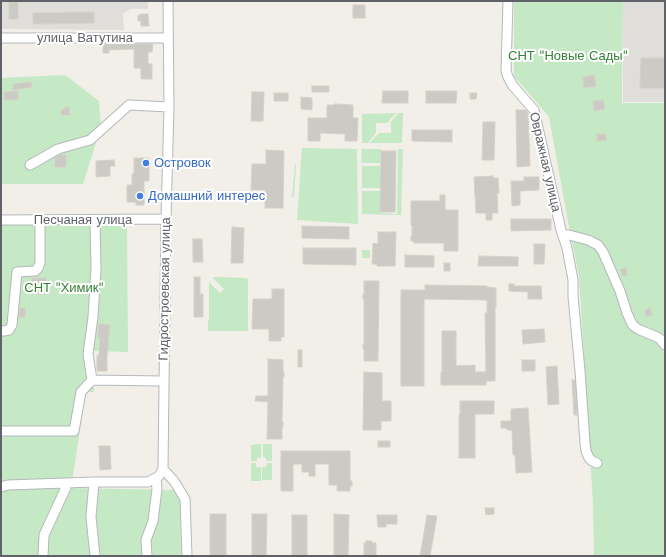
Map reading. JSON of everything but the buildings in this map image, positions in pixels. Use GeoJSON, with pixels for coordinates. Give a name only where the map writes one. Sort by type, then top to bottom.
{"type":"FeatureCollection","features":[{"type":"Feature","properties":{"kind":"street","name":"Гидростроевская улица"},"geometry":{"type":"LineString","coordinates":[[163,469],[163,381],[169,107],[168,1]]}},
{"type":"Feature","properties":{"kind":"street","name":"Овражная улица"},"geometry":{"type":"LineString","coordinates":[[508,1],[506,71],[513,86],[534,110],[561,230],[568,254],[573,280],[585,444],[589,458],[597,463]]}},
{"type":"Feature","properties":{"kind":"street","name":"улица Ватутина"},"geometry":{"type":"LineString","coordinates":[[1,38],[168,38]]}},
{"type":"Feature","properties":{"kind":"street"},"geometry":{"type":"LineString","coordinates":[[30,165],[58,150],[90,140],[129,106],[169,107]]}},
{"type":"Feature","properties":{"kind":"street","name":"Песчаная улица"},"geometry":{"type":"LineString","coordinates":[[1,220],[166,219]]}},
{"type":"Feature","properties":{"kind":"street"},"geometry":{"type":"LineString","coordinates":[[1,331],[9,330],[12,325],[16,272],[35,272],[40,263],[40,220]]}},
{"type":"Feature","properties":{"kind":"street"},"geometry":{"type":"LineString","coordinates":[[92,380],[88,354],[93,317],[96,269],[95,220]]}},
{"type":"Feature","properties":{"kind":"street"},"geometry":{"type":"LineString","coordinates":[[563,235],[588,240],[598,246],[603,252],[632,324],[640,330],[657,337],[665,345]]}},
{"type":"Feature","properties":{"kind":"street"},"geometry":{"type":"LineString","coordinates":[[1,431],[74,431],[81,392],[92,380],[163,381]]}},
{"type":"Feature","properties":{"kind":"street"},"geometry":{"type":"LineString","coordinates":[[1,487],[8,485],[94,482],[140,483],[148,482],[156,478],[163,469],[174,481],[185,499],[186,556]]}},
{"type":"Feature","properties":{"kind":"street"},"geometry":{"type":"LineString","coordinates":[[147,556],[146,540],[153,521],[157,489],[156,478]]}},
{"type":"Feature","properties":{"kind":"street"},"geometry":{"type":"LineString","coordinates":[[94,482],[91,518],[95,556]]}},
{"type":"Feature","properties":{"kind":"street"},"geometry":{"type":"LineString","coordinates":[[43,556],[44,535],[68,483]]}},
{"type":"Feature","properties":{"kind":"shaded area"},"geometry":{"type":"Polygon","coordinates":[[[1,1],[148,1],[148,9],[131,9],[123,13],[124,30],[1,29],[1,1]]]}},
{"type":"Feature","properties":{"kind":"shaded area"},"geometry":{"type":"Polygon","coordinates":[[[623,1],[665,1],[665,102],[623,102],[623,1]]]}},
{"type":"Feature","properties":{"kind":"green space","name":"СНТ \"Новые Сады\""},"geometry":{"type":"Polygon","coordinates":[[[514,1],[623,1],[622,103],[665,103],[665,556],[594,556],[593,503],[579,276],[549,117],[514,76],[514,1]]]}},
{"type":"Feature","properties":{"kind":"green space"},"geometry":{"type":"Polygon","coordinates":[[[65,75],[99,101],[101,127],[83,184],[1,184],[1,78],[65,75]]]}},
{"type":"Feature","properties":{"kind":"green space"},"geometry":{"type":"Polygon","coordinates":[[[396,113],[387,123],[376,123],[376,133],[368,143],[362,143],[362,114],[396,113]]]}},
{"type":"Feature","properties":{"kind":"green space"},"geometry":{"type":"Polygon","coordinates":[[[398,113],[403,113],[402,143],[370,143],[379,133],[391,133],[390,123],[398,113]]]}},
{"type":"Feature","properties":{"kind":"green space"},"geometry":{"type":"Polygon","coordinates":[[[302,148],[357,149],[358,224],[297,220],[302,148]]]}},
{"type":"Feature","properties":{"kind":"green space"},"geometry":{"type":"Polygon","coordinates":[[[362,149],[381,149],[380,163],[361,163],[362,149]]]}},
{"type":"Feature","properties":{"kind":"green space"},"geometry":{"type":"Polygon","coordinates":[[[398,149],[403,149],[401,215],[362,214],[362,191],[380,191],[380,213],[397,214],[398,149]]]}},
{"type":"Feature","properties":{"kind":"green space"},"geometry":{"type":"Polygon","coordinates":[[[295,163],[294,197],[292,197],[295,163]]]}},
{"type":"Feature","properties":{"kind":"green space"},"geometry":{"type":"Polygon","coordinates":[[[362,166],[380,166],[380,188],[362,188],[362,166]]]}},
{"type":"Feature","properties":{"kind":"green space","name":"СНТ \"Химик\""},"geometry":{"type":"Polygon","coordinates":[[[1,225],[127,225],[128,352],[93,351],[94,392],[86,392],[71,488],[176,490],[180,500],[181,556],[1,556],[1,225]]]}},
{"type":"Feature","properties":{"kind":"green space"},"geometry":{"type":"Polygon","coordinates":[[[362,250],[370,250],[370,258],[362,258],[362,250]]]}},
{"type":"Feature","properties":{"kind":"green space"},"geometry":{"type":"Polygon","coordinates":[[[213,278],[248,279],[248,331],[208,331],[209,282],[220,293],[224,289],[213,278]]]}},
{"type":"Feature","properties":{"kind":"green space"},"geometry":{"type":"Polygon","coordinates":[[[261,444],[261,458],[257,458],[257,461],[251,461],[251,445],[261,444]]]}},
{"type":"Feature","properties":{"kind":"green space"},"geometry":{"type":"Polygon","coordinates":[[[263,444],[272,444],[272,461],[267,461],[265,457],[263,457],[263,444]]]}},
{"type":"Feature","properties":{"kind":"green space"},"geometry":{"type":"Polygon","coordinates":[[[251,463],[256,463],[256,467],[261,467],[261,481],[251,481],[251,463]]]}},
{"type":"Feature","properties":{"kind":"green space"},"geometry":{"type":"Polygon","coordinates":[[[267,463],[272,463],[272,480],[262,480],[262,467],[266,467],[267,463]]]}},
{"type":"Feature","properties":{"kind":"place","name":"Островок"},"geometry":{"type":"Point","coordinates":[146,163]}},
{"type":"Feature","properties":{"kind":"place","name":"Домашний интерес"},"geometry":{"type":"Point","coordinates":[140,196]}}]}
